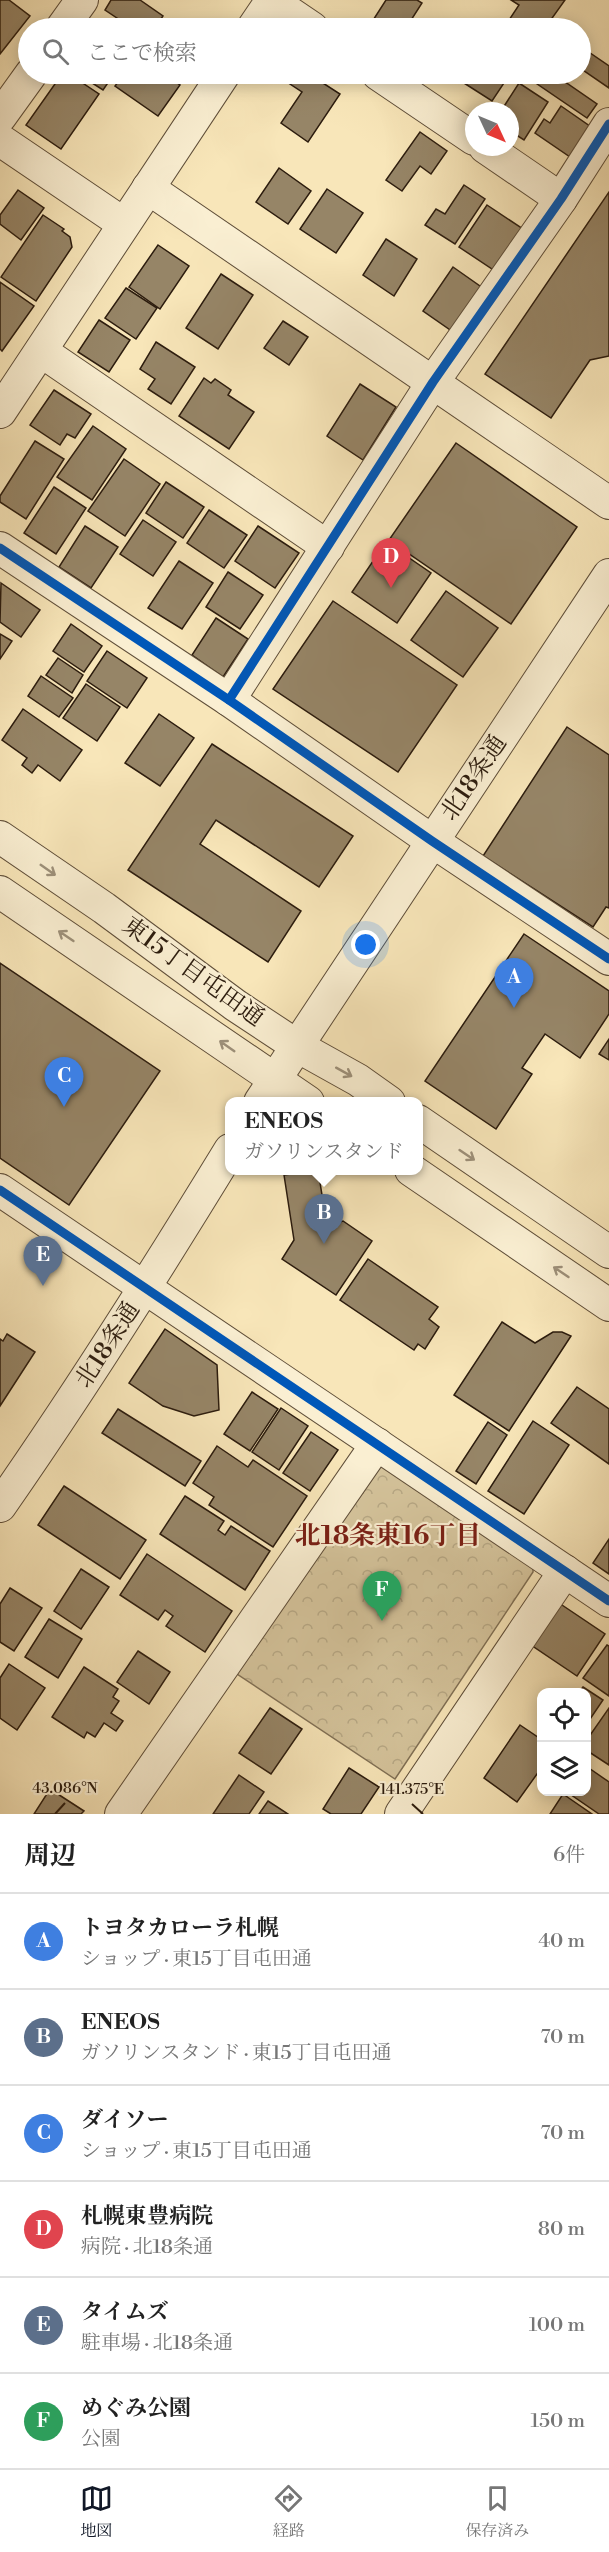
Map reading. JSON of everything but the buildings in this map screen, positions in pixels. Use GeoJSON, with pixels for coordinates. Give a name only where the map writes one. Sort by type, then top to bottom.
{"type":"FeatureCollection","features":[{"type":"Feature","properties":{"kind":"street"},"geometry":{"type":"LineString","coordinates":[[69,18],[82,0]]}},
{"type":"Feature","properties":{"kind":"street"},"geometry":{"type":"LineString","coordinates":[[260,18],[272,0],[298,18]]}},
{"type":"Feature","properties":{"kind":"street"},"geometry":{"type":"LineString","coordinates":[[0,117],[24,84]]}},
{"type":"Feature","properties":{"kind":"street"},"geometry":{"type":"LineString","coordinates":[[0,412],[217,84]]}},
{"type":"Feature","properties":{"kind":"street"},"geometry":{"type":"LineString","coordinates":[[393,84],[465,133]]}},
{"type":"Feature","properties":{"kind":"street"},"geometry":{"type":"LineString","coordinates":[[229,700],[434,382],[561,199],[609,124]]}},
{"type":"Feature","properties":{"kind":"street"},"geometry":{"type":"LineString","coordinates":[[0,140],[124,224]]}},
{"type":"Feature","properties":{"kind":"street"},"geometry":{"type":"LineString","coordinates":[[498,156],[561,199]]}},
{"type":"Feature","properties":{"kind":"street"},"geometry":{"type":"LineString","coordinates":[[148,188],[609,503]]}},
{"type":"Feature","properties":{"kind":"street"},"geometry":{"type":"LineString","coordinates":[[41,351],[328,547]]}},
{"type":"Feature","properties":{"kind":"street"},"geometry":{"type":"LineString","coordinates":[[0,548],[229,700],[432,841],[609,959]]}},
{"type":"Feature","properties":{"kind":"street","name":"北18条通"},"geometry":{"type":"LineString","coordinates":[[267,1091],[609,575]]}},
{"type":"Feature","properties":{"kind":"street","name":"東15丁目屯田通"},"geometry":{"type":"LineString","coordinates":[[0,837],[297,1046],[384,1097]]}},
{"type":"Feature","properties":{"kind":"street","name":"東15丁目屯田通"},"geometry":{"type":"LineString","coordinates":[[0,892],[267,1091],[292,1097]]}},
{"type":"Feature","properties":{"kind":"street"},"geometry":{"type":"LineString","coordinates":[[423,1124],[609,1252]]}},
{"type":"Feature","properties":{"kind":"street","name":"北18条通"},"geometry":{"type":"LineString","coordinates":[[0,1506],[60,1419],[225,1158]]}},
{"type":"Feature","properties":{"kind":"street"},"geometry":{"type":"LineString","coordinates":[[418,1175],[609,1305]]}},
{"type":"Feature","properties":{"kind":"street"},"geometry":{"type":"LineString","coordinates":[[0,1190],[609,1601]]}},
{"type":"Feature","properties":{"kind":"street"},"geometry":{"type":"LineString","coordinates":[[121,1814],[376,1444]]}},
{"type":"Feature","properties":{"kind":"street"},"geometry":{"type":"LineString","coordinates":[[401,1814],[565,1571]]}},
{"type":"Feature","properties":{"kind":"green space"},"geometry":{"type":"Polygon","coordinates":[[[381,1460],[533,1564],[533,1572],[395,1779],[231,1670],[381,1460]]]}},
{"type":"Feature","properties":{"kind":"cycle path"},"geometry":{"type":"LineString","coordinates":[[229,700],[433,382],[561,199],[609,124]]}},
{"type":"Feature","properties":{"kind":"cycle path"},"geometry":{"type":"LineString","coordinates":[[0,548],[229,700],[432,841],[609,959]]}},
{"type":"Feature","properties":{"kind":"cycle path"},"geometry":{"type":"LineString","coordinates":[[0,1190],[609,1601]]}},
{"type":"Feature","properties":{"kind":"place","name":"札幌東豊病院"},"geometry":{"type":"Point","coordinates":[391,588]}},
{"type":"Feature","properties":{"kind":"place","name":"トヨタカローラ札幌"},"geometry":{"type":"Point","coordinates":[514,1008]}},
{"type":"Feature","properties":{"kind":"place","name":"ダイソー"},"geometry":{"type":"Point","coordinates":[64,1107]}},
{"type":"Feature","properties":{"kind":"place","name":"ENEOS"},"geometry":{"type":"Point","coordinates":[324,1244]}},
{"type":"Feature","properties":{"kind":"place","name":"タイムズ"},"geometry":{"type":"Point","coordinates":[43,1286]}},
{"type":"Feature","properties":{"kind":"place","name":"めぐみ公園"},"geometry":{"type":"Point","coordinates":[382,1621]}},
{"type":"Feature","properties":{"kind":"district","name":"北18条東16丁目"},"geometry":{"type":"Point","coordinates":[388,1536]}}]}
